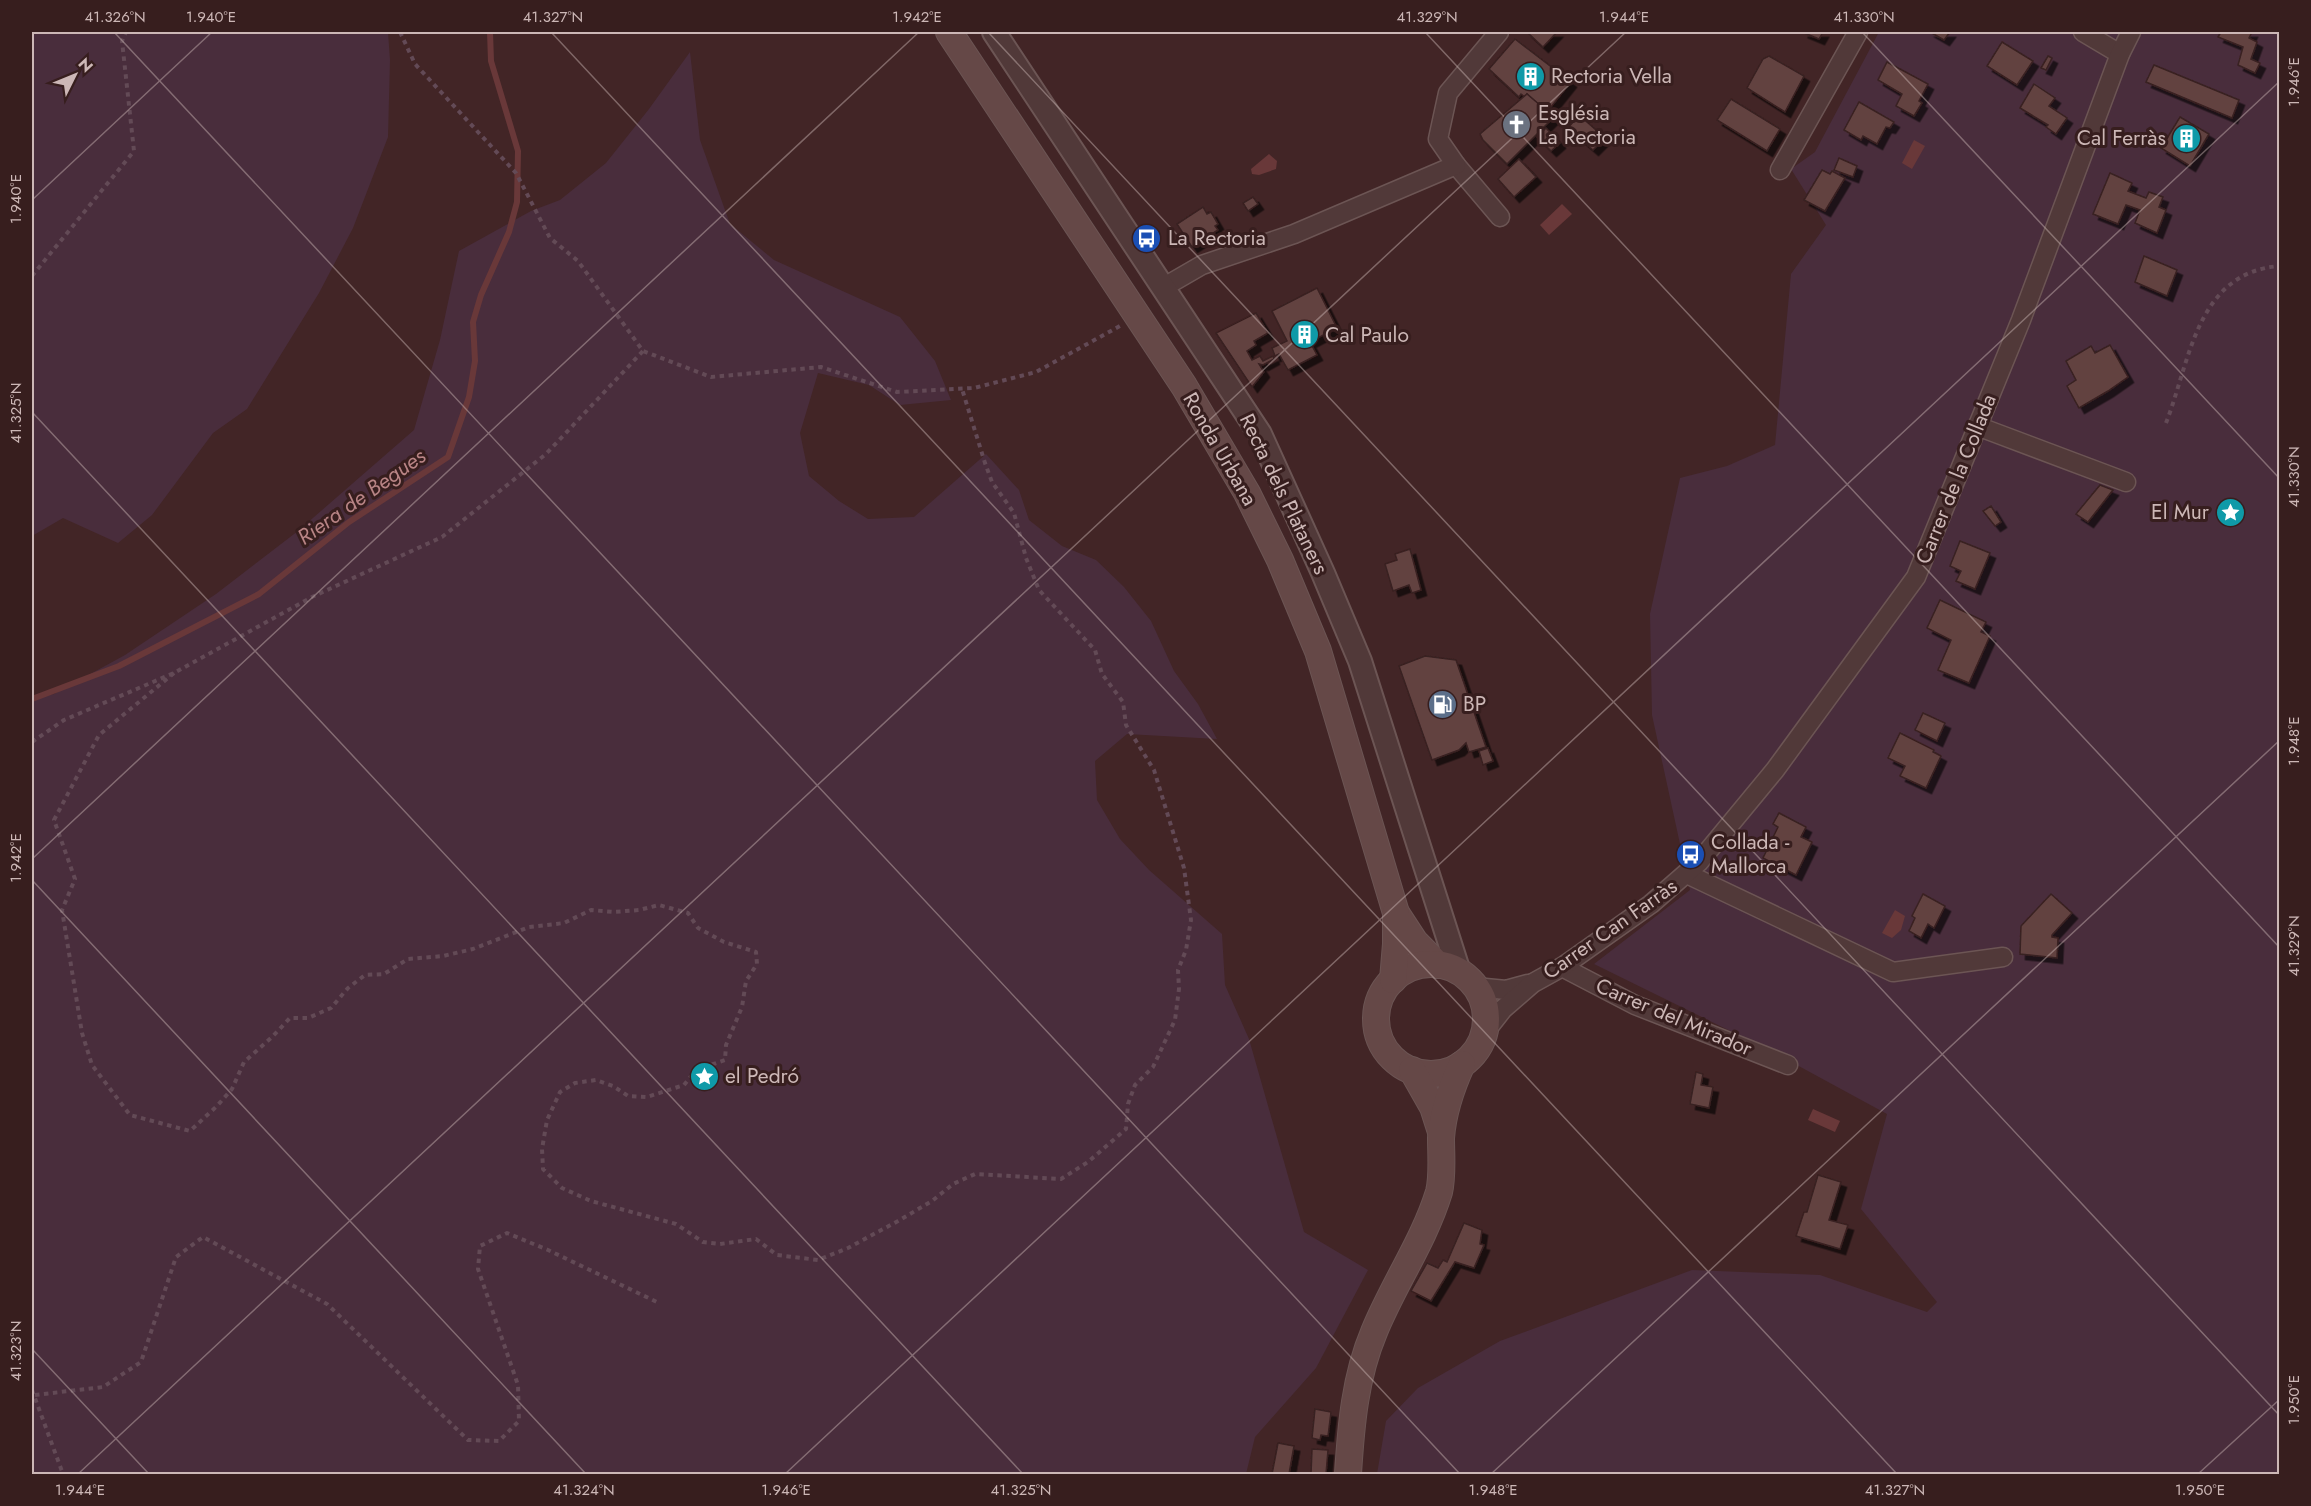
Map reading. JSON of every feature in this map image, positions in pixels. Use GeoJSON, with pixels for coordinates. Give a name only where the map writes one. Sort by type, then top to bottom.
{"type":"FeatureCollection","features":[{"type":"Feature","properties":{"kind":"main road","name":"Ronda Urbana"},"geometry":{"type":"LineString","coordinates":[[949,32],[1184,387],[1247,492],[1280,560],[1318,651],[1396,913],[1393,980],[1379,1003],[1378,1030],[1387,1050],[1398,1062],[1412,1070]]}},
{"type":"Feature","properties":{"kind":"main road","name":"Ronda Urbana"},"geometry":{"type":"LineString","coordinates":[[1396,913],[1415,942],[1457,975],[1485,1008],[1485,1032]]}},
{"type":"Feature","properties":{"kind":"main road"},"geometry":{"type":"LineString","coordinates":[[1393,980],[1409,969],[1423,965],[1457,975]]}},
{"type":"Feature","properties":{"kind":"main road"},"geometry":{"type":"LineString","coordinates":[[1412,1070],[1428,1074],[1438,1073],[1462,1064],[1476,1050],[1485,1032]]}},
{"type":"Feature","properties":{"kind":"main road"},"geometry":{"type":"LineString","coordinates":[[1348,1474],[1350,1434],[1358,1377],[1377,1324],[1430,1218],[1440,1189],[1445,1107],[1462,1064]]}},
{"type":"Feature","properties":{"kind":"main road"},"geometry":{"type":"LineString","coordinates":[[1412,1070],[1433,1107],[1442,1135]]}},
{"type":"Feature","properties":{"kind":"street","name":"Recta dels Plataners"},"geometry":{"type":"LineString","coordinates":[[994,32],[1260,434],[1360,661],[1457,975]]}},
{"type":"Feature","properties":{"kind":"street"},"geometry":{"type":"LineString","coordinates":[[1499,32],[1448,93],[1438,139],[1456,165],[1500,218]]}},
{"type":"Feature","properties":{"kind":"street"},"geometry":{"type":"LineString","coordinates":[[1780,170],[1858,32]]}},
{"type":"Feature","properties":{"kind":"street"},"geometry":{"type":"LineString","coordinates":[[2083,32],[2120,54]]}},
{"type":"Feature","properties":{"kind":"street","name":"Carrer de la Collada"},"geometry":{"type":"LineString","coordinates":[[1687,874],[1775,770],[1916,577],[2021,320],[2120,54],[2131,32]]}},
{"type":"Feature","properties":{"kind":"street"},"geometry":{"type":"LineString","coordinates":[[1164,287],[1202,265],[1294,234],[1456,165]]}},
{"type":"Feature","properties":{"kind":"street"},"geometry":{"type":"LineString","coordinates":[[1977,426],[2126,482]]}},
{"type":"Feature","properties":{"kind":"street"},"geometry":{"type":"LineString","coordinates":[[1687,874],[1893,972],[2003,957]]}},
{"type":"Feature","properties":{"kind":"street","name":"Carrer Can Farràs"},"geometry":{"type":"LineString","coordinates":[[1485,1032],[1503,1009],[1533,983],[1562,967],[1651,904],[1687,874]]}},
{"type":"Feature","properties":{"kind":"street","name":"Carrer del Mirador"},"geometry":{"type":"LineString","coordinates":[[1562,967],[1635,1005],[1788,1065]]}},
{"type":"Feature","properties":{"kind":"street","name":"Carrer Can Farràs"},"geometry":{"type":"LineString","coordinates":[[1457,975],[1506,990],[1533,983]]}},
{"type":"Feature","properties":{"kind":"path"},"geometry":{"type":"LineString","coordinates":[[32,276],[134,151],[122,41],[126,32]]}},
{"type":"Feature","properties":{"kind":"path"},"geometry":{"type":"LineString","coordinates":[[400,32],[415,64],[516,173],[550,238],[578,261],[643,351],[711,377],[821,367],[897,393],[974,388],[1036,372],[1138,316]]}},
{"type":"Feature","properties":{"kind":"path"},"geometry":{"type":"LineString","coordinates":[[2166,423],[2198,329],[2211,304],[2234,279],[2280,266]]}},
{"type":"Feature","properties":{"kind":"path"},"geometry":{"type":"LineString","coordinates":[[32,742],[64,720],[174,673],[312,597],[442,537],[546,454],[643,351]]}},
{"type":"Feature","properties":{"kind":"path"},"geometry":{"type":"LineString","coordinates":[[174,673],[99,735],[54,820],[75,879],[62,910],[82,1033],[92,1065],[130,1115],[190,1131],[232,1089],[244,1062],[290,1018],[308,1018],[331,1008],[348,988],[365,975],[384,974],[408,959],[443,956],[473,949],[529,927],[564,923],[591,910],[614,912],[639,910],[659,904],[688,913],[698,928],[724,942],[756,952],[757,964],[746,981],[742,1007],[726,1045],[724,1060],[696,1070],[684,1085],[647,1097],[628,1096],[614,1086],[596,1080],[575,1083],[560,1092],[547,1120],[542,1149],[543,1169],[562,1188],[591,1201],[676,1224],[703,1242],[720,1244],[756,1239],[777,1255],[818,1260],[848,1248],[898,1221],[932,1202],[953,1184],[975,1174],[1061,1179],[1088,1162],[1126,1129],[1128,1104],[1135,1085],[1153,1067],[1175,1020],[1179,989],[1178,970],[1186,950],[1191,920],[1184,868],[1154,770],[1126,725],[1123,702],[1102,674],[1095,650],[1039,590],[1026,558],[1014,513],[992,482],[962,388]]}},
{"type":"Feature","properties":{"kind":"path"},"geometry":{"type":"LineString","coordinates":[[35,1395],[103,1387],[141,1362],[176,1257],[203,1237],[327,1304],[468,1440],[499,1441],[519,1421],[518,1385],[478,1269],[480,1246],[507,1233],[548,1250],[659,1304]]}},
{"type":"Feature","properties":{"kind":"path"},"geometry":{"type":"LineString","coordinates":[[32,1390],[63,1474]]}},
{"type":"Feature","properties":{"kind":"shaded area"},"geometry":{"type":"Polygon","coordinates":[[[32,32],[388,32],[390,60],[388,137],[353,228],[319,293],[247,409],[213,433],[152,515],[118,543],[63,518],[32,536],[32,32]]]}},
{"type":"Feature","properties":{"kind":"shaded area"},"geometry":{"type":"Polygon","coordinates":[[[1879,32],[2279,32],[2279,1474],[1377,1474],[1386,1421],[1418,1388],[1500,1341],[1692,1270],[1820,1275],[1927,1312],[1937,1302],[1861,1209],[1887,1114],[1775,1053],[1594,964],[1690,890],[1652,715],[1650,614],[1680,478],[1727,466],[1775,445],[1791,274],[1826,225],[1791,169],[1815,152],[1879,32]]]}},
{"type":"Feature","properties":{"kind":"shaded area"},"geometry":{"type":"Polygon","coordinates":[[[690,52],[700,140],[730,224],[774,260],[900,317],[935,361],[951,400],[900,405],[869,385],[818,373],[800,433],[809,476],[839,501],[868,519],[914,517],[986,454],[1019,490],[1029,520],[1062,546],[1096,560],[1124,587],[1151,621],[1174,671],[1198,704],[1217,739],[1127,734],[1095,761],[1097,800],[1120,839],[1149,870],[1222,934],[1225,985],[1249,1039],[1304,1232],[1368,1270],[1316,1368],[1255,1437],[1246,1474],[32,1474],[32,698],[54,694],[125,655],[216,594],[298,531],[414,430],[440,340],[459,251],[531,211],[560,200],[606,163],[690,52]]]}},
{"type":"Feature","properties":{"kind":"shaded area"},"geometry":{"type":"Polygon","coordinates":[[[1914,140],[1925,146],[1912,169],[1902,163],[1914,140]]]}},
{"type":"Feature","properties":{"kind":"shaded area"},"geometry":{"type":"Polygon","coordinates":[[[1269,154],[1277,161],[1276,169],[1259,175],[1252,174],[1251,169],[1269,154]]]}},
{"type":"Feature","properties":{"kind":"shaded area"},"geometry":{"type":"Polygon","coordinates":[[[1562,204],[1572,214],[1549,235],[1540,225],[1562,204]]]}},
{"type":"Feature","properties":{"kind":"shaded area"},"geometry":{"type":"Polygon","coordinates":[[[1895,910],[1905,916],[1901,930],[1892,938],[1882,933],[1895,910]]]}},
{"type":"Feature","properties":{"kind":"shaded area"},"geometry":{"type":"Polygon","coordinates":[[[1813,1109],[1840,1121],[1835,1132],[1808,1120],[1813,1109]]]}},
{"type":"Feature","properties":{"kind":"building"},"geometry":{"type":"Polygon","coordinates":[[[1527,32],[1557,32],[1543,47],[1527,32]]]}},
{"type":"Feature","properties":{"kind":"building"},"geometry":{"type":"Polygon","coordinates":[[[1802,32],[1823,32],[1819,39],[1802,32]]]}},
{"type":"Feature","properties":{"kind":"building"},"geometry":{"type":"Polygon","coordinates":[[[1930,32],[1950,32],[1944,40],[1930,32]]]}},
{"type":"Feature","properties":{"kind":"building"},"geometry":{"type":"Polygon","coordinates":[[[2221,32],[2252,32],[2249,38],[2257,42],[2251,59],[2260,63],[2255,73],[2238,65],[2243,47],[2218,37],[2221,32]]]}},
{"type":"Feature","properties":{"kind":"building","name":"Rectoria Vella"},"geometry":{"type":"Polygon","coordinates":[[[1515,39],[1571,82],[1547,112],[1527,94],[1525,97],[1521,94],[1519,97],[1489,69],[1515,39]]]}},
{"type":"Feature","properties":{"kind":"building"},"geometry":{"type":"Polygon","coordinates":[[[2002,42],[2033,61],[2017,85],[1987,66],[2002,42]]]}},
{"type":"Feature","properties":{"kind":"building"},"geometry":{"type":"Polygon","coordinates":[[[1769,56],[1804,76],[1785,112],[1747,88],[1763,59],[1769,56]]]}},
{"type":"Feature","properties":{"kind":"building"},"geometry":{"type":"Polygon","coordinates":[[[2048,56],[2052,58],[2046,70],[2041,68],[2048,56]]]}},
{"type":"Feature","properties":{"kind":"building"},"geometry":{"type":"Polygon","coordinates":[[[1887,62],[1928,84],[1919,101],[1922,103],[1914,116],[1896,106],[1902,94],[1878,80],[1887,62]]]}},
{"type":"Feature","properties":{"kind":"building"},"geometry":{"type":"Polygon","coordinates":[[[2154,65],[2239,100],[2232,118],[2146,82],[2154,65]]]}},
{"type":"Feature","properties":{"kind":"building"},"geometry":{"type":"Polygon","coordinates":[[[2034,84],[2055,98],[2049,106],[2067,118],[2056,134],[2046,127],[2048,125],[2020,108],[2034,84]]]}},
{"type":"Feature","properties":{"kind":"building","name":"Església La Rectoria"},"geometry":{"type":"Polygon","coordinates":[[[1527,94],[1554,117],[1507,164],[1480,134],[1527,94]]]}},
{"type":"Feature","properties":{"kind":"building"},"geometry":{"type":"Polygon","coordinates":[[[1731,99],[1780,129],[1767,151],[1717,120],[1731,99]]]}},
{"type":"Feature","properties":{"kind":"building"},"geometry":{"type":"Polygon","coordinates":[[[1859,102],[1894,122],[1890,128],[1886,127],[1877,144],[1863,136],[1861,140],[1844,130],[1859,102]]]}},
{"type":"Feature","properties":{"kind":"building"},"geometry":{"type":"Polygon","coordinates":[[[1579,115],[1605,138],[1593,150],[1568,128],[1579,115]]]}},
{"type":"Feature","properties":{"kind":"building","name":"Cal Ferràs"},"geometry":{"type":"Polygon","coordinates":[[[2180,117],[2209,134],[2190,166],[2161,148],[2180,117]]]}},
{"type":"Feature","properties":{"kind":"building"},"geometry":{"type":"Polygon","coordinates":[[[1546,128],[1560,143],[1551,151],[1537,137],[1546,128]]]}},
{"type":"Feature","properties":{"kind":"building"},"geometry":{"type":"Polygon","coordinates":[[[1839,158],[1857,166],[1853,177],[1834,170],[1839,158]]]}},
{"type":"Feature","properties":{"kind":"building"},"geometry":{"type":"Polygon","coordinates":[[[1519,159],[1536,177],[1514,197],[1498,179],[1519,159]]]}},
{"type":"Feature","properties":{"kind":"building"},"geometry":{"type":"Polygon","coordinates":[[[1822,170],[1830,174],[1832,171],[1845,178],[1825,211],[1804,200],[1822,170]]]}},
{"type":"Feature","properties":{"kind":"building"},"geometry":{"type":"Polygon","coordinates":[[[2110,173],[2132,183],[2128,191],[2146,198],[2149,192],[2163,197],[2159,207],[2166,210],[2157,233],[2135,223],[2140,210],[2126,205],[2118,224],[2093,214],[2110,173]]]}},
{"type":"Feature","properties":{"kind":"building"},"geometry":{"type":"Polygon","coordinates":[[[1253,197],[1258,204],[1248,211],[1243,203],[1253,197]]]}},
{"type":"Feature","properties":{"kind":"building"},"geometry":{"type":"Polygon","coordinates":[[[1203,207],[1207,214],[1211,212],[1218,224],[1215,226],[1218,230],[1192,247],[1177,224],[1203,207]]]}},
{"type":"Feature","properties":{"kind":"building"},"geometry":{"type":"Polygon","coordinates":[[[2144,256],[2177,270],[2167,296],[2135,282],[2144,256]]]}},
{"type":"Feature","properties":{"kind":"building","name":"Cal Paulo"},"geometry":{"type":"Polygon","coordinates":[[[1317,288],[1337,328],[1310,342],[1317,355],[1288,370],[1279,354],[1275,356],[1272,348],[1287,341],[1272,311],[1317,288]]]}},
{"type":"Feature","properties":{"kind":"building"},"geometry":{"type":"Polygon","coordinates":[[[1256,313],[1268,333],[1254,341],[1256,345],[1247,351],[1252,360],[1260,356],[1263,361],[1273,356],[1274,359],[1263,365],[1259,364],[1264,372],[1252,387],[1216,333],[1256,313]]]}},
{"type":"Feature","properties":{"kind":"building"},"geometry":{"type":"Polygon","coordinates":[[[2110,345],[2128,377],[2079,408],[2067,386],[2076,380],[2066,361],[2091,346],[2095,353],[2110,345]]]}},
{"type":"Feature","properties":{"kind":"building"},"geometry":{"type":"Polygon","coordinates":[[[2100,485],[2113,490],[2088,522],[2076,514],[2100,485]]]}},
{"type":"Feature","properties":{"kind":"building"},"geometry":{"type":"Polygon","coordinates":[[[1991,506],[2001,522],[1995,526],[1983,511],[1991,506]]]}},
{"type":"Feature","properties":{"kind":"building"},"geometry":{"type":"Polygon","coordinates":[[[1960,541],[1990,553],[1975,589],[1956,581],[1961,571],[1950,566],[1960,541]]]}},
{"type":"Feature","properties":{"kind":"building"},"geometry":{"type":"Polygon","coordinates":[[[1410,549],[1421,590],[1412,593],[1409,585],[1393,591],[1385,564],[1397,560],[1395,554],[1410,549]]]}},
{"type":"Feature","properties":{"kind":"building"},"geometry":{"type":"Polygon","coordinates":[[[1940,600],[1986,622],[1981,632],[1990,636],[1969,683],[1938,670],[1951,640],[1927,628],[1940,600]]]}},
{"type":"Feature","properties":{"kind":"building","name":"BP"},"geometry":{"type":"Polygon","coordinates":[[[1425,656],[1456,660],[1486,747],[1469,752],[1466,743],[1459,750],[1432,760],[1399,666],[1425,656]]]}},
{"type":"Feature","properties":{"kind":"building"},"geometry":{"type":"Polygon","coordinates":[[[1923,713],[1945,723],[1937,741],[1915,730],[1923,713]]]}},
{"type":"Feature","properties":{"kind":"building"},"geometry":{"type":"Polygon","coordinates":[[[1900,733],[1934,750],[1933,752],[1941,756],[1926,788],[1900,776],[1905,766],[1888,758],[1900,733]]]}},
{"type":"Feature","properties":{"kind":"building"},"geometry":{"type":"Polygon","coordinates":[[[1488,748],[1493,761],[1483,765],[1479,751],[1488,748]]]}},
{"type":"Feature","properties":{"kind":"building"},"geometry":{"type":"Polygon","coordinates":[[[1779,813],[1806,827],[1801,837],[1812,842],[1796,875],[1763,858],[1778,827],[1773,824],[1779,813]]]}},
{"type":"Feature","properties":{"kind":"building"},"geometry":{"type":"Polygon","coordinates":[[[1923,894],[1945,906],[1934,928],[1928,924],[1921,938],[1909,931],[1915,918],[1912,916],[1923,894]]]}},
{"type":"Feature","properties":{"kind":"building"},"geometry":{"type":"Polygon","coordinates":[[[2051,894],[2072,913],[2052,935],[2058,938],[2057,958],[2020,954],[2021,926],[2051,894]]]}},
{"type":"Feature","properties":{"kind":"building"},"geometry":{"type":"Polygon","coordinates":[[[1696,1072],[1703,1074],[1701,1085],[1713,1087],[1709,1108],[1690,1104],[1696,1072]]]}},
{"type":"Feature","properties":{"kind":"building"},"geometry":{"type":"Polygon","coordinates":[[[1818,1175],[1841,1182],[1829,1220],[1848,1225],[1840,1249],[1796,1236],[1804,1212],[1807,1212],[1818,1175]]]}},
{"type":"Feature","properties":{"kind":"building"},"geometry":{"type":"Polygon","coordinates":[[[1464,1223],[1482,1230],[1480,1244],[1484,1245],[1474,1268],[1455,1262],[1431,1301],[1411,1291],[1427,1263],[1438,1268],[1443,1260],[1447,1262],[1464,1223]]]}},
{"type":"Feature","properties":{"kind":"building"},"geometry":{"type":"Polygon","coordinates":[[[1315,1409],[1331,1412],[1328,1436],[1321,1435],[1320,1440],[1312,1438],[1315,1409]]]}},
{"type":"Feature","properties":{"kind":"building"},"geometry":{"type":"Polygon","coordinates":[[[1278,1443],[1294,1446],[1289,1474],[1272,1474],[1278,1443]]]}},
{"type":"Feature","properties":{"kind":"building"},"geometry":{"type":"Polygon","coordinates":[[[1278,1443],[1294,1446],[1289,1474],[1272,1474],[1278,1443]]]}},
{"type":"Feature","properties":{"kind":"building"},"geometry":{"type":"Polygon","coordinates":[[[1312,1449],[1328,1450],[1326,1474],[1311,1474],[1312,1449]]]}},
{"type":"Feature","properties":{"kind":"waterway","name":"Riera de Begues"},"geometry":{"type":"LineString","coordinates":[[32,699],[119,666],[259,594],[349,522],[448,457],[469,397],[475,361],[473,322],[481,295],[509,232],[517,202],[518,151],[491,61],[490,32]]}},
{"type":"Feature","properties":{"kind":"place","name":"Rectoria Vella"},"geometry":{"type":"Point","coordinates":[1530,76]}},
{"type":"Feature","properties":{"kind":"place","name":"Església La Rectoria"},"geometry":{"type":"Point","coordinates":[1517,125]}},
{"type":"Feature","properties":{"kind":"place","name":"Cal Ferràs"},"geometry":{"type":"Point","coordinates":[2187,138]}},
{"type":"Feature","properties":{"kind":"place","name":"La Rectoria"},"geometry":{"type":"Point","coordinates":[1147,238]}},
{"type":"Feature","properties":{"kind":"place","name":"Cal Paulo"},"geometry":{"type":"Point","coordinates":[1304,335]}},
{"type":"Feature","properties":{"kind":"place","name":"El Mur"},"geometry":{"type":"Point","coordinates":[2230,512]}},
{"type":"Feature","properties":{"kind":"place","name":"BP"},"geometry":{"type":"Point","coordinates":[1442,704]}},
{"type":"Feature","properties":{"kind":"place","name":"Collada - Mallorca"},"geometry":{"type":"Point","coordinates":[1690,854]}},
{"type":"Feature","properties":{"kind":"place","name":"el Pedró"},"geometry":{"type":"Point","coordinates":[704,1076]}}]}
